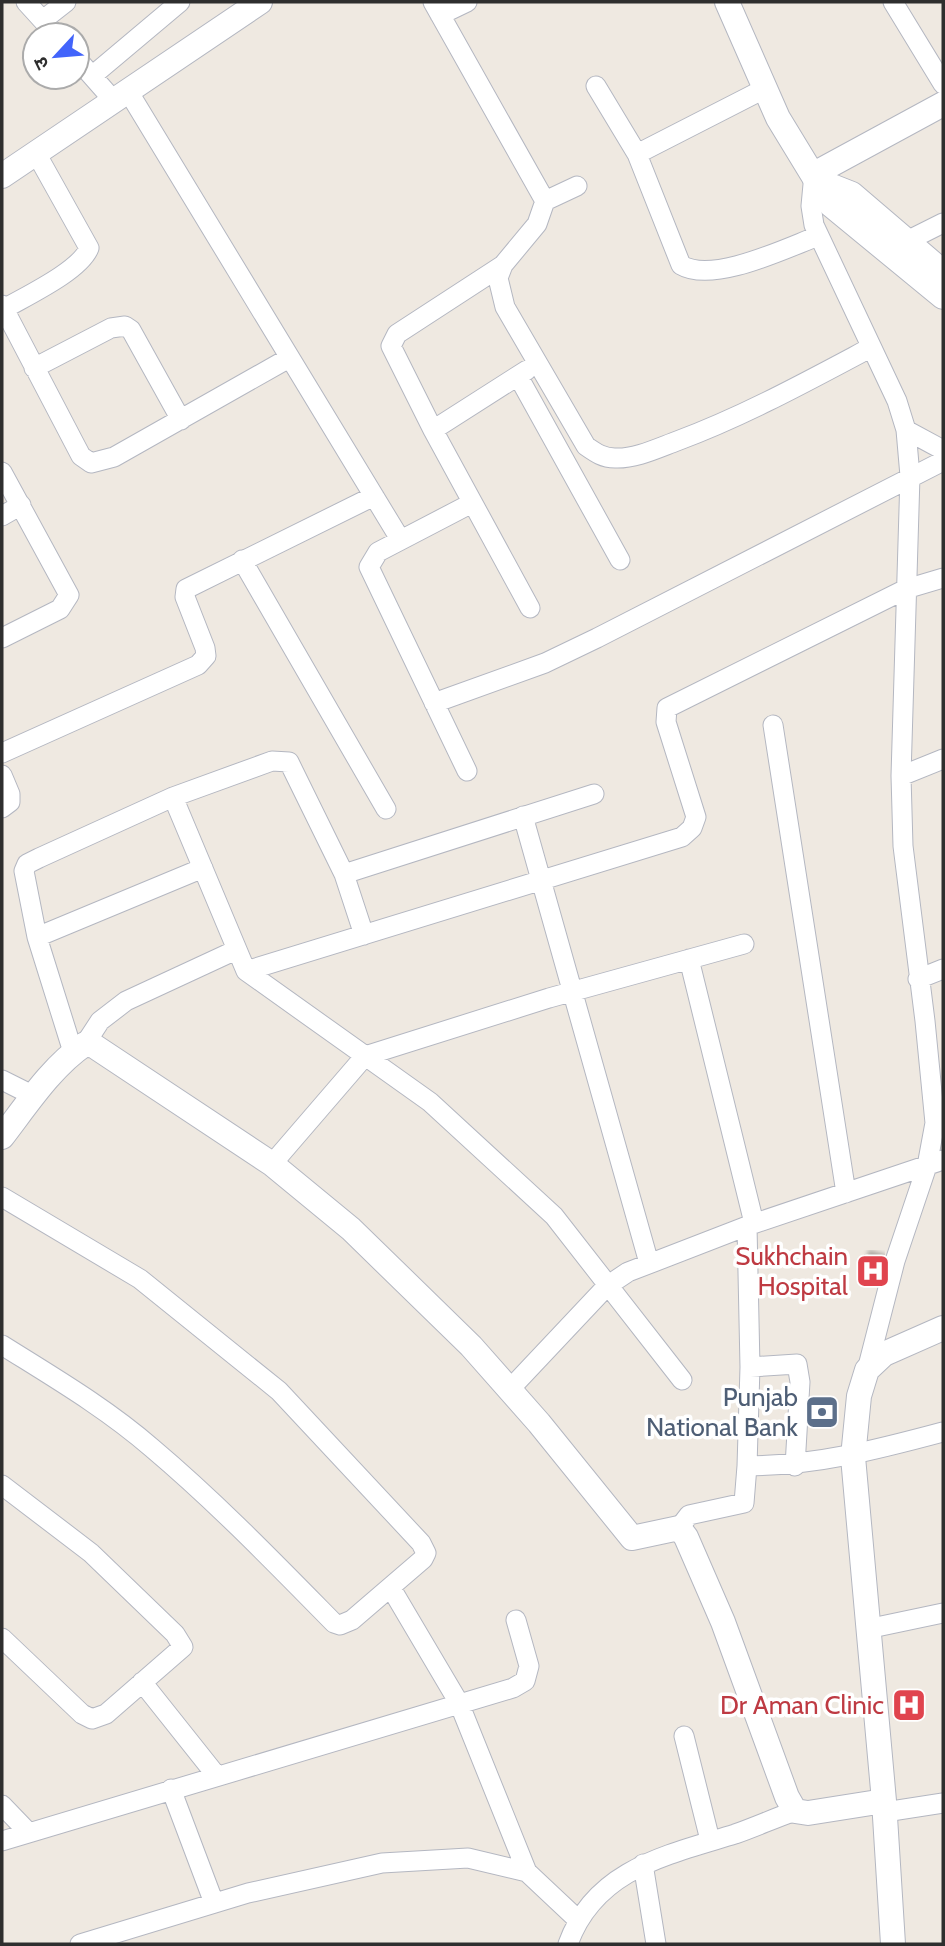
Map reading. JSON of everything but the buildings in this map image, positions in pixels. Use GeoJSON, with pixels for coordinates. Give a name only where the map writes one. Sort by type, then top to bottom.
{"type":"FeatureCollection","features":[{"type":"Feature","properties":{"kind":"street"},"geometry":{"type":"LineString","coordinates":[[26,2],[43,21]]}},
{"type":"Feature","properties":{"kind":"street"},"geometry":{"type":"LineString","coordinates":[[54,21],[66,2]]}},
{"type":"Feature","properties":{"kind":"street"},"geometry":{"type":"LineString","coordinates":[[180,2],[92,76],[121,96],[289,358],[400,538]]}},
{"type":"Feature","properties":{"kind":"street"},"geometry":{"type":"LineString","coordinates":[[2,176],[260,2]]}},
{"type":"Feature","properties":{"kind":"street"},"geometry":{"type":"LineString","coordinates":[[467,2],[436,8],[545,201]]}},
{"type":"Feature","properties":{"kind":"street"},"geometry":{"type":"LineString","coordinates":[[727,2],[764,89],[839,212],[943,297]]}},
{"type":"Feature","properties":{"kind":"street"},"geometry":{"type":"LineString","coordinates":[[893,2],[943,84]]}},
{"type":"Feature","properties":{"kind":"street"},"geometry":{"type":"LineString","coordinates":[[596,86],[637,154],[676,256],[687,268],[719,269],[818,236]]}},
{"type":"Feature","properties":{"kind":"street"},"geometry":{"type":"LineString","coordinates":[[637,154],[764,89]]}},
{"type":"Feature","properties":{"kind":"street"},"geometry":{"type":"LineString","coordinates":[[893,1944],[884,1807],[853,1457],[859,1396],[895,1261],[935,1163],[935,1123],[903,846],[901,776],[910,476],[906,430],[897,401],[818,236],[811,206],[816,178],[943,104]]}},
{"type":"Feature","properties":{"kind":"street"},"geometry":{"type":"LineString","coordinates":[[36,153],[89,248],[86,256],[75,265],[3,307],[81,456],[91,463],[114,457],[289,358]]}},
{"type":"Feature","properties":{"kind":"street"},"geometry":{"type":"LineString","coordinates":[[816,178],[852,194],[943,272]]}},
{"type":"Feature","properties":{"kind":"street"},"geometry":{"type":"LineString","coordinates":[[530,608],[393,354],[393,339],[503,265],[537,224],[545,201],[577,186]]}},
{"type":"Feature","properties":{"kind":"street"},"geometry":{"type":"LineString","coordinates":[[905,242],[943,223]]}},
{"type":"Feature","properties":{"kind":"street"},"geometry":{"type":"LineString","coordinates":[[503,265],[498,278],[505,307],[586,446],[601,457],[617,458],[646,452],[754,411],[870,348]]}},
{"type":"Feature","properties":{"kind":"street"},"geometry":{"type":"LineString","coordinates":[[34,368],[111,328],[125,326],[131,330],[181,421]]}},
{"type":"Feature","properties":{"kind":"street"},"geometry":{"type":"LineString","coordinates":[[433,429],[537,364]]}},
{"type":"Feature","properties":{"kind":"street"},"geometry":{"type":"LineString","coordinates":[[518,376],[620,560]]}},
{"type":"Feature","properties":{"kind":"street"},"geometry":{"type":"LineString","coordinates":[[906,430],[943,450]]}},
{"type":"Feature","properties":{"kind":"street"},"geometry":{"type":"LineString","coordinates":[[434,704],[545,663],[943,461]]}},
{"type":"Feature","properties":{"kind":"street"},"geometry":{"type":"LineString","coordinates":[[2,472],[69,595],[60,609],[2,638]]}},
{"type":"Feature","properties":{"kind":"street"},"geometry":{"type":"LineString","coordinates":[[2,753],[203,662],[205,648],[184,597],[186,589],[374,496]]}},
{"type":"Feature","properties":{"kind":"street"},"geometry":{"type":"LineString","coordinates":[[467,771],[369,567],[378,552],[400,538],[472,503]]}},
{"type":"Feature","properties":{"kind":"street"},"geometry":{"type":"LineString","coordinates":[[2,516],[21,505]]}},
{"type":"Feature","properties":{"kind":"street"},"geometry":{"type":"LineString","coordinates":[[243,560],[386,809]]}},
{"type":"Feature","properties":{"kind":"street"},"geometry":{"type":"LineString","coordinates":[[246,971],[671,841],[692,828],[696,817],[666,722],[667,708],[906,589],[943,578]]}},
{"type":"Feature","properties":{"kind":"street"},"geometry":{"type":"LineString","coordinates":[[773,725],[846,1193]]}},
{"type":"Feature","properties":{"kind":"street"},"geometry":{"type":"LineString","coordinates":[[901,776],[943,759]]}},
{"type":"Feature","properties":{"kind":"street"},"geometry":{"type":"LineString","coordinates":[[79,1048],[37,937],[24,881],[27,864],[173,797],[272,761],[289,762],[344,874],[364,935]]}},
{"type":"Feature","properties":{"kind":"street"},"geometry":{"type":"LineString","coordinates":[[2,775],[10,794],[10,802],[2,808]]}},
{"type":"Feature","properties":{"kind":"street"},"geometry":{"type":"LineString","coordinates":[[344,874],[594,794]]}},
{"type":"Feature","properties":{"kind":"street"},"geometry":{"type":"LineString","coordinates":[[173,797],[246,971],[430,1102],[554,1216],[682,1380]]}},
{"type":"Feature","properties":{"kind":"street"},"geometry":{"type":"LineString","coordinates":[[523,816],[575,991],[649,1262]]}},
{"type":"Feature","properties":{"kind":"street"},"geometry":{"type":"LineString","coordinates":[[37,937],[202,869]]}},
{"type":"Feature","properties":{"kind":"street"},"geometry":{"type":"LineString","coordinates":[[272,1164],[365,1056],[575,991],[744,943]]}},
{"type":"Feature","properties":{"kind":"street"},"geometry":{"type":"LineString","coordinates":[[2,1137],[100,1021],[126,1001],[236,950]]}},
{"type":"Feature","properties":{"kind":"street"},"geometry":{"type":"LineString","coordinates":[[679,1528],[689,1515],[744,1503],[750,1367],[751,1225],[689,959]]}},
{"type":"Feature","properties":{"kind":"street"},"geometry":{"type":"LineString","coordinates":[[918,979],[943,969]]}},
{"type":"Feature","properties":{"kind":"street"},"geometry":{"type":"LineString","coordinates":[[79,1048],[94,1046],[272,1164],[351,1229],[471,1346],[510,1389],[632,1538],[667,1528],[679,1528]]}},
{"type":"Feature","properties":{"kind":"street"},"geometry":{"type":"LineString","coordinates":[[2,1080],[34,1096]]}},
{"type":"Feature","properties":{"kind":"street"},"geometry":{"type":"LineString","coordinates":[[510,1389],[607,1286],[649,1262],[935,1163]]}},
{"type":"Feature","properties":{"kind":"street"},"geometry":{"type":"LineString","coordinates":[[2,1197],[140,1279],[279,1391],[421,1544],[426,1553],[423,1559],[391,1588],[352,1620],[340,1625],[334,1623],[244,1532],[151,1447],[77,1391],[2,1345]]}},
{"type":"Feature","properties":{"kind":"street"},"geometry":{"type":"LineString","coordinates":[[867,1370],[884,1354],[943,1328]]}},
{"type":"Feature","properties":{"kind":"street"},"geometry":{"type":"LineString","coordinates":[[750,1367],[797,1364],[800,1382],[795,1466]]}},
{"type":"Feature","properties":{"kind":"street"},"geometry":{"type":"LineString","coordinates":[[747,1466],[795,1466],[853,1457],[943,1434]]}},
{"type":"Feature","properties":{"kind":"street"},"geometry":{"type":"LineString","coordinates":[[2,1485],[92,1553],[181,1640],[180,1653],[106,1714],[92,1719],[82,1714],[2,1638]]}},
{"type":"Feature","properties":{"kind":"street"},"geometry":{"type":"LineString","coordinates":[[679,1528],[686,1537],[723,1622],[787,1797],[795,1811]]}},
{"type":"Feature","properties":{"kind":"street"},"geometry":{"type":"LineString","coordinates":[[391,1588],[458,1703],[527,1872],[577,1919]]}},
{"type":"Feature","properties":{"kind":"street"},"geometry":{"type":"LineString","coordinates":[[867,1629],[943,1612]]}},
{"type":"Feature","properties":{"kind":"street"},"geometry":{"type":"LineString","coordinates":[[2,1840],[458,1703],[487,1697],[525,1681],[529,1666],[516,1620]]}},
{"type":"Feature","properties":{"kind":"street"},"geometry":{"type":"LineString","coordinates":[[142,1682],[216,1775]]}},
{"type":"Feature","properties":{"kind":"street"},"geometry":{"type":"LineString","coordinates":[[684,1736],[710,1840]]}},
{"type":"Feature","properties":{"kind":"street"},"geometry":{"type":"LineString","coordinates":[[171,1789],[214,1903]]}},
{"type":"Feature","properties":{"kind":"street"},"geometry":{"type":"LineString","coordinates":[[568,1944],[577,1919],[609,1885],[643,1864],[795,1811],[808,1813],[943,1803]]}},
{"type":"Feature","properties":{"kind":"street"},"geometry":{"type":"LineString","coordinates":[[2,1805],[28,1832]]}},
{"type":"Feature","properties":{"kind":"street"},"geometry":{"type":"LineString","coordinates":[[80,1944],[214,1903],[382,1863],[468,1858],[527,1872]]}},
{"type":"Feature","properties":{"kind":"street"},"geometry":{"type":"LineString","coordinates":[[643,1864],[656,1944]]}},
{"type":"Feature","properties":{"kind":"place","name":"Sukhchain Hospital"},"geometry":{"type":"Point","coordinates":[873,1271]}},
{"type":"Feature","properties":{"kind":"place","name":"Punjab National Bank"},"geometry":{"type":"Point","coordinates":[822,1412]}},
{"type":"Feature","properties":{"kind":"place","name":"Dr Aman Clinic"},"geometry":{"type":"Point","coordinates":[909,1705]}}]}
